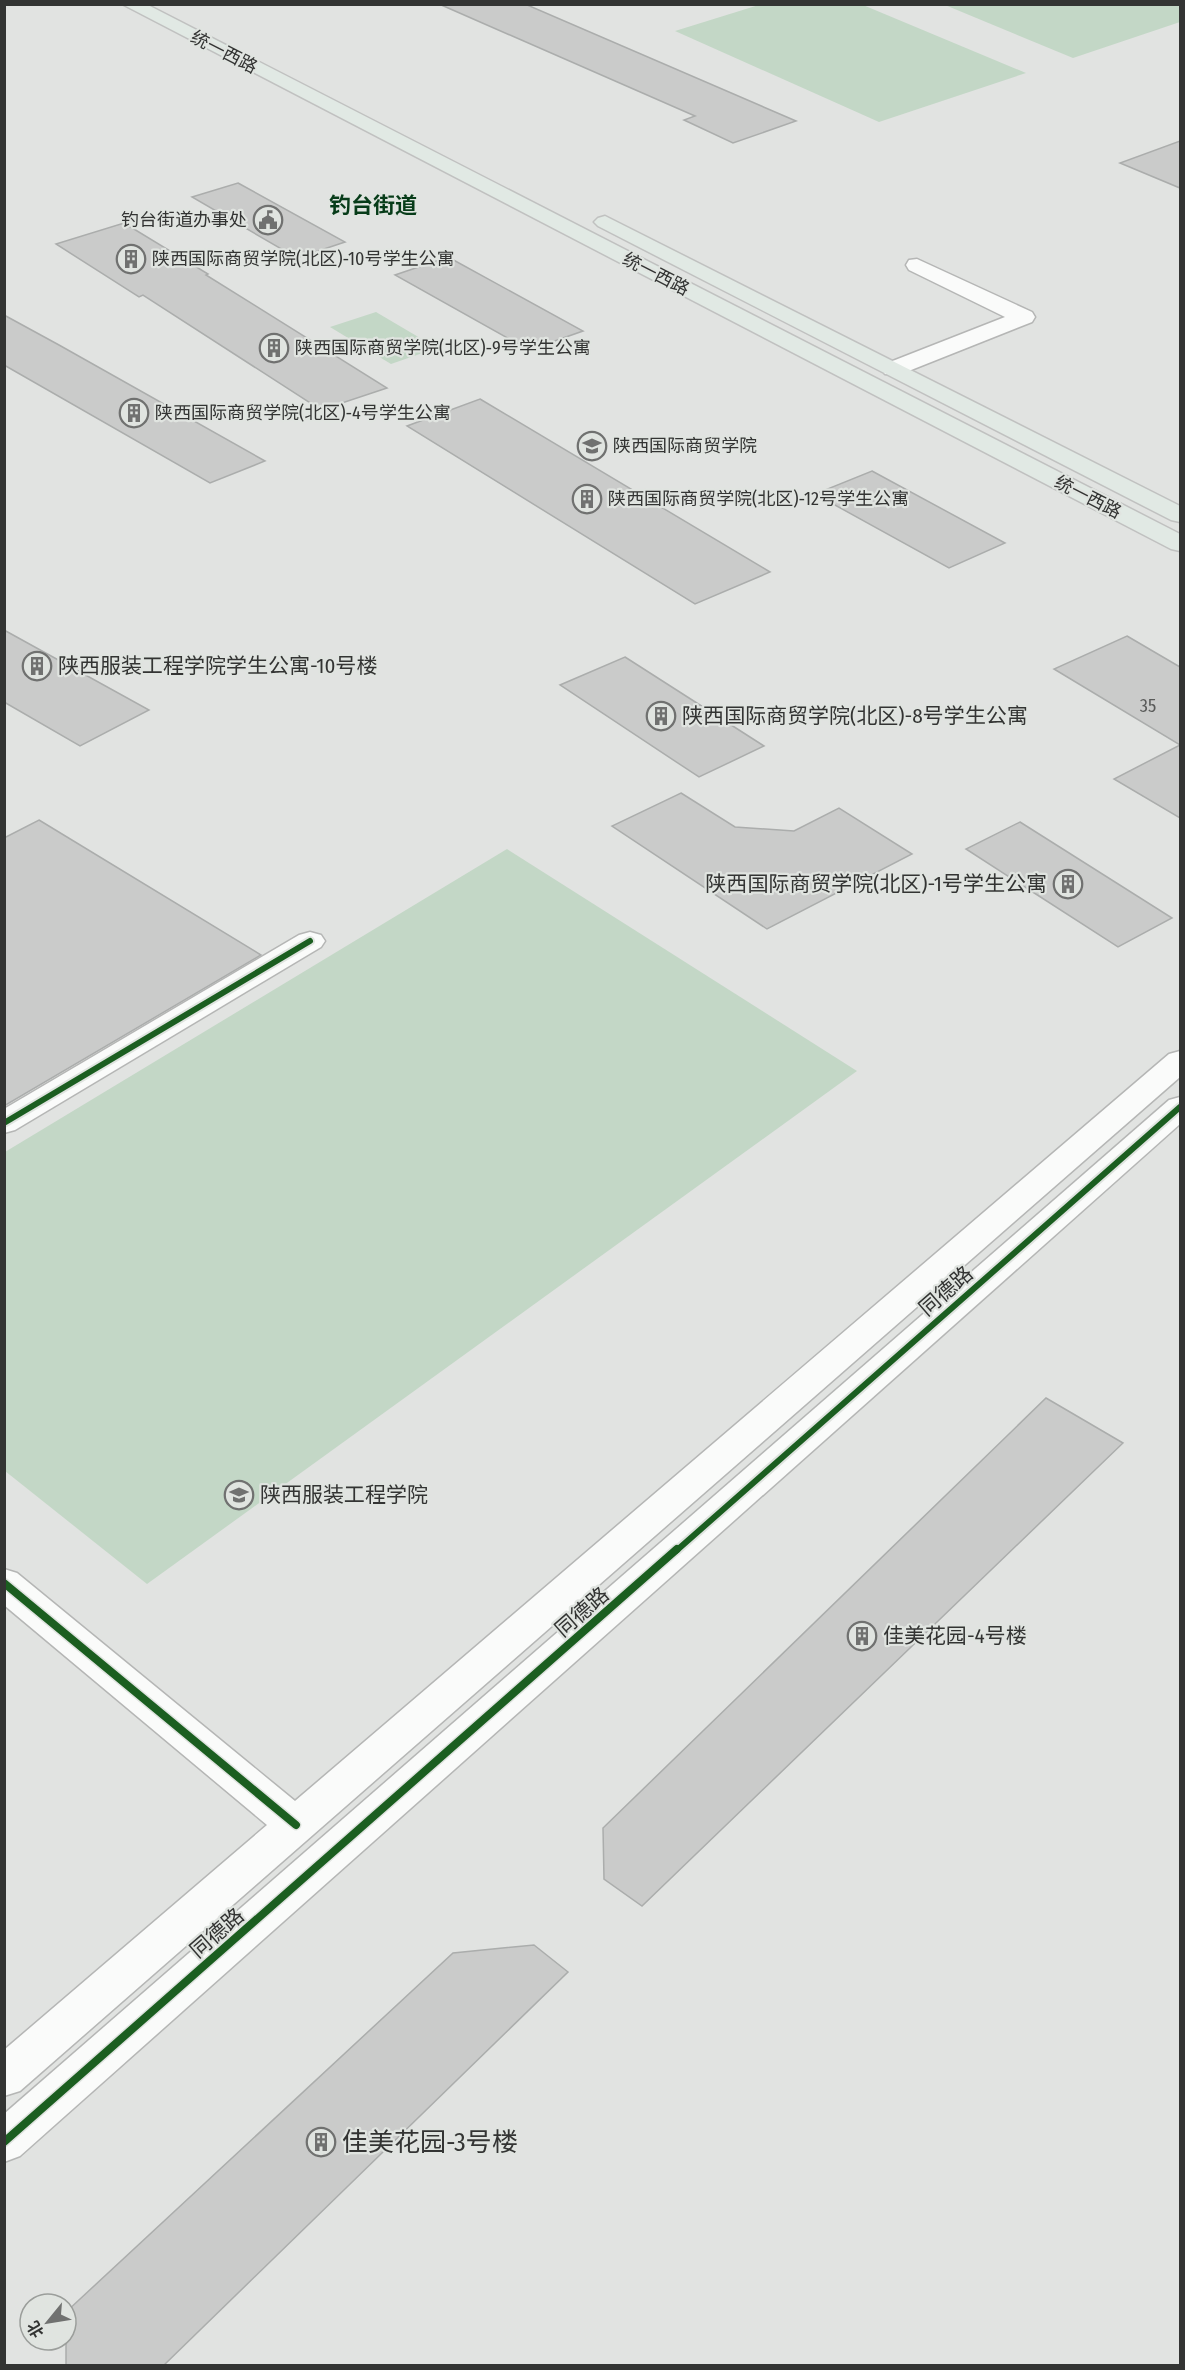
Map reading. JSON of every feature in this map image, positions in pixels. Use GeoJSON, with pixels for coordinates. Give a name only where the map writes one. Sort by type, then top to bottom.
{"type":"FeatureCollection","features":[{"type":"Feature","properties":{"kind":"main road","name":"统一西路"},"geometry":{"type":"LineString","coordinates":[[131,4],[1180,544]]}},
{"type":"Feature","properties":{"kind":"main road","name":"统一西路"},"geometry":{"type":"LineString","coordinates":[[176,4],[271,53]]}},
{"type":"Feature","properties":{"kind":"main road","name":"统一西路"},"geometry":{"type":"LineString","coordinates":[[587,214],[1180,515]]}},
{"type":"Feature","properties":{"kind":"street"},"geometry":{"type":"LineString","coordinates":[[893,369],[1024,317],[917,265]]}},
{"type":"Feature","properties":{"kind":"street"},"geometry":{"type":"LineString","coordinates":[[4,1123],[310,940]]}},
{"type":"Feature","properties":{"kind":"street","name":"同德路"},"geometry":{"type":"LineString","coordinates":[[4,2077],[1180,1061]]}},
{"type":"Feature","properties":{"kind":"street","name":"同德路"},"geometry":{"type":"LineString","coordinates":[[4,2142],[1180,1107]]}},
{"type":"Feature","properties":{"kind":"street"},"geometry":{"type":"LineString","coordinates":[[4,1583],[296,1825]]}},
{"type":"Feature","properties":{"kind":"green space"},"geometry":{"type":"Polygon","coordinates":[[[762,4],[863,5],[1026,73],[879,122],[675,31],[762,4]]]}},
{"type":"Feature","properties":{"kind":"green space"},"geometry":{"type":"Polygon","coordinates":[[[945,5],[1180,5],[1180,22],[1073,58],[945,5]]]}},
{"type":"Feature","properties":{"kind":"green space"},"geometry":{"type":"Polygon","coordinates":[[[376,312],[437,348],[391,364],[330,327],[376,312]]]}},
{"type":"Feature","properties":{"kind":"green space"},"geometry":{"type":"Polygon","coordinates":[[[507,849],[857,1071],[147,1584],[5,1471],[5,1152],[507,849]]]}},
{"type":"Feature","properties":{"kind":"building"},"geometry":{"type":"Polygon","coordinates":[[[439,4],[525,4],[796,121],[733,143],[684,120],[695,116],[439,4]]]}},
{"type":"Feature","properties":{"kind":"building"},"geometry":{"type":"Polygon","coordinates":[[[1180,141],[1180,188],[1120,163],[1180,141]]]}},
{"type":"Feature","properties":{"kind":"building","name":"钓台街道办事处"},"geometry":{"type":"Polygon","coordinates":[[[238,183],[345,242],[297,258],[192,197],[238,183]]]}},
{"type":"Feature","properties":{"kind":"building"},"geometry":{"type":"Polygon","coordinates":[[[124,223],[387,388],[321,410],[143,295],[139,297],[56,244],[124,223]]]}},
{"type":"Feature","properties":{"kind":"building"},"geometry":{"type":"Polygon","coordinates":[[[448,257],[583,331],[529,350],[395,275],[448,257]]]}},
{"type":"Feature","properties":{"kind":"building","name":"陕西国际商贸学院(北区)-4号学生公寓"},"geometry":{"type":"Polygon","coordinates":[[[4,315],[265,461],[210,483],[4,365],[4,315]]]}},
{"type":"Feature","properties":{"kind":"building","name":"陕西国际商贸学院(北区)-12号学生公寓"},"geometry":{"type":"Polygon","coordinates":[[[480,399],[770,572],[695,604],[407,426],[480,399]]]}},
{"type":"Feature","properties":{"kind":"building"},"geometry":{"type":"Polygon","coordinates":[[[872,471],[1005,543],[949,568],[815,494],[872,471]]]}},
{"type":"Feature","properties":{"kind":"building","name":"陕西服装工程学院学生公寓-10号楼"},"geometry":{"type":"Polygon","coordinates":[[[4,630],[149,710],[80,746],[4,702],[4,630]]]}},
{"type":"Feature","properties":{"kind":"building"},"geometry":{"type":"Polygon","coordinates":[[[1127,636],[1180,667],[1180,745],[1054,669],[1127,636]]]}},
{"type":"Feature","properties":{"kind":"building","name":"陕西国际商贸学院(北区)-8号学生公寓"},"geometry":{"type":"Polygon","coordinates":[[[625,657],[764,746],[699,777],[560,685],[625,657]]]}},
{"type":"Feature","properties":{"kind":"building"},"geometry":{"type":"Polygon","coordinates":[[[1180,745],[1180,818],[1114,779],[1180,745]]]}},
{"type":"Feature","properties":{"kind":"building"},"geometry":{"type":"Polygon","coordinates":[[[681,793],[735,827],[794,831],[839,808],[912,854],[767,929],[612,826],[681,793]]]}},
{"type":"Feature","properties":{"kind":"building"},"geometry":{"type":"Polygon","coordinates":[[[39,820],[261,955],[4,1106],[4,838],[39,820]]]}},
{"type":"Feature","properties":{"kind":"building","name":"陕西国际商贸学院(北区)-1号学生公寓"},"geometry":{"type":"Polygon","coordinates":[[[1020,822],[1172,918],[1118,947],[966,849],[1020,822]]]}},
{"type":"Feature","properties":{"kind":"building","name":"佳美花园-4号楼"},"geometry":{"type":"Polygon","coordinates":[[[1046,1398],[1123,1443],[642,1906],[604,1879],[603,1828],[1046,1398]]]}},
{"type":"Feature","properties":{"kind":"building","name":"佳美花园-3号楼"},"geometry":{"type":"Polygon","coordinates":[[[534,1945],[568,1972],[163,2366],[66,2366],[66,2352],[78,2352],[78,2301],[453,1953],[534,1945]]]}},
{"type":"Feature","properties":{"kind":"cycle path"},"geometry":{"type":"LineString","coordinates":[[4,1123],[310,941]]}},
{"type":"Feature","properties":{"kind":"cycle path"},"geometry":{"type":"LineString","coordinates":[[4,2142],[1180,1107]]}},
{"type":"Feature","properties":{"kind":"cycle path"},"geometry":{"type":"LineString","coordinates":[[4,1583],[296,1825]]}},
{"type":"Feature","properties":{"kind":"place","name":"钓台街道办事处"},"geometry":{"type":"Point","coordinates":[268,220]}},
{"type":"Feature","properties":{"kind":"place","name":"陕西国际商贸学院(北区)-10号学生公寓"},"geometry":{"type":"Point","coordinates":[131,259]}},
{"type":"Feature","properties":{"kind":"place","name":"陕西国际商贸学院(北区)-9号学生公寓"},"geometry":{"type":"Point","coordinates":[274,348]}},
{"type":"Feature","properties":{"kind":"place","name":"陕西国际商贸学院(北区)-4号学生公寓"},"geometry":{"type":"Point","coordinates":[134,413]}},
{"type":"Feature","properties":{"kind":"place","name":"陕西国际商贸学院"},"geometry":{"type":"Point","coordinates":[592,446]}},
{"type":"Feature","properties":{"kind":"place","name":"陕西国际商贸学院(北区)-12号学生公寓"},"geometry":{"type":"Point","coordinates":[587,499]}},
{"type":"Feature","properties":{"kind":"place","name":"陕西服装工程学院学生公寓-10号楼"},"geometry":{"type":"Point","coordinates":[37,666]}},
{"type":"Feature","properties":{"kind":"place","name":"陕西国际商贸学院(北区)-8号学生公寓"},"geometry":{"type":"Point","coordinates":[661,716]}},
{"type":"Feature","properties":{"kind":"place","name":"陕西国际商贸学院(北区)-1号学生公寓"},"geometry":{"type":"Point","coordinates":[1068,884]}},
{"type":"Feature","properties":{"kind":"place","name":"陕西服装工程学院"},"geometry":{"type":"Point","coordinates":[239,1495]}},
{"type":"Feature","properties":{"kind":"place","name":"佳美花园-4号楼"},"geometry":{"type":"Point","coordinates":[862,1636]}},
{"type":"Feature","properties":{"kind":"place","name":"佳美花园-3号楼"},"geometry":{"type":"Point","coordinates":[321,2142]}},
{"type":"Feature","properties":{"kind":"district","name":"钓台街道"},"geometry":{"type":"Point","coordinates":[373,205]}}]}
